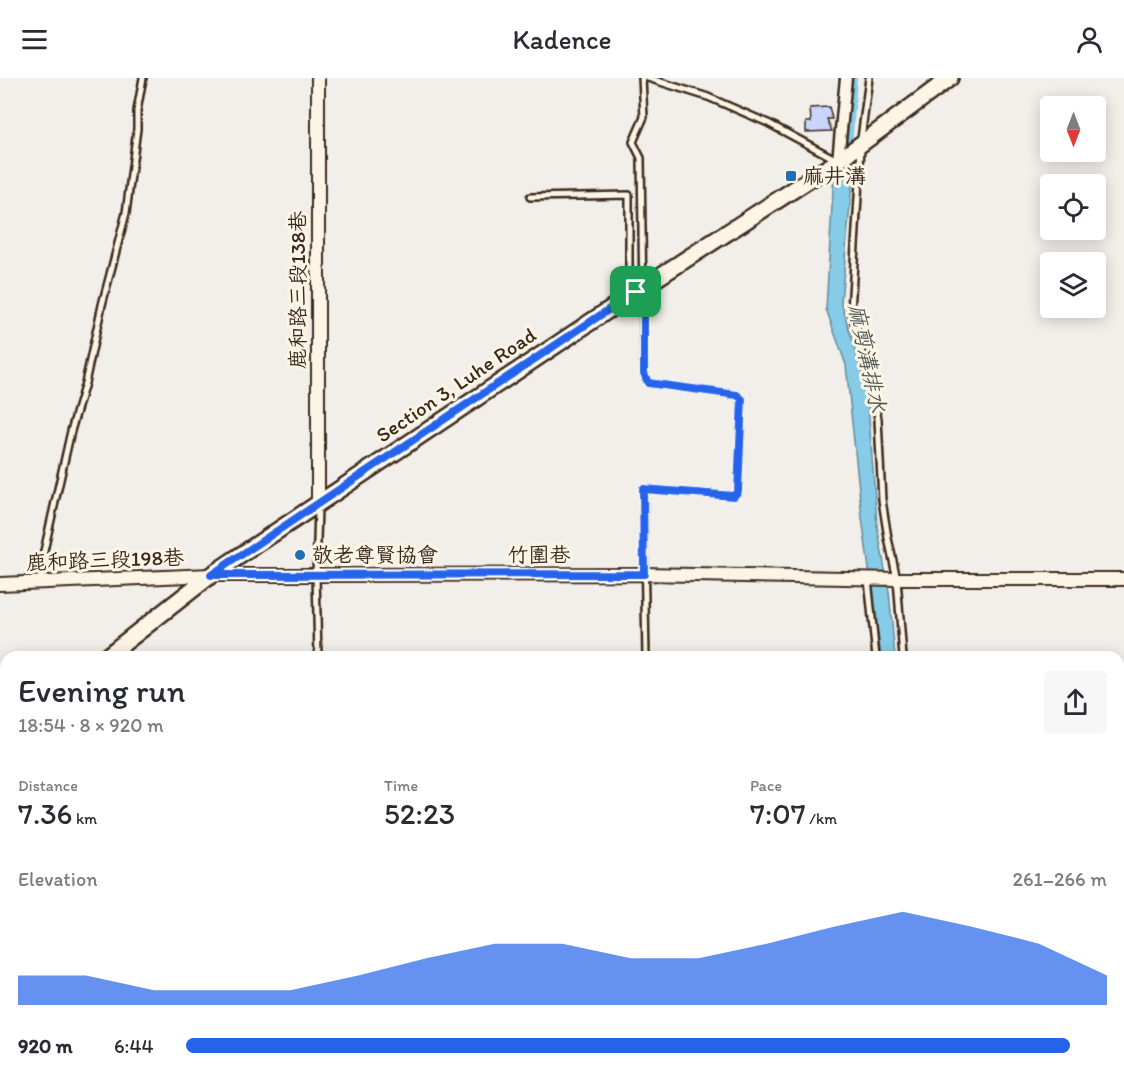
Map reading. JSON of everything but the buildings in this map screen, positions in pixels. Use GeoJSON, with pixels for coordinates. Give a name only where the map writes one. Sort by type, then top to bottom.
{"type":"FeatureCollection","features":[{"type":"Feature","properties":{"kind":"main road","name":"Section 3, Luhe Road"},"geometry":{"type":"LineString","coordinates":[[114,651],[211,575],[838,160],[950,78]]}},
{"type":"Feature","properties":{"kind":"street","name":"鹿和路三段138巷"},"geometry":{"type":"LineString","coordinates":[[318,78],[318,503]]}},
{"type":"Feature","properties":{"kind":"street"},"geometry":{"type":"LineString","coordinates":[[838,160],[846,78]]}},
{"type":"Feature","properties":{"kind":"street","name":"竹圍巷"},"geometry":{"type":"LineString","coordinates":[[211,575],[644,574],[868,579],[1124,579]]}},
{"type":"Feature","properties":{"kind":"street","name":"鹿和路三段198巷"},"geometry":{"type":"LineString","coordinates":[[0,584],[211,575]]}},
{"type":"Feature","properties":{"kind":"lane"},"geometry":{"type":"LineString","coordinates":[[40,583],[42,560],[71,431],[85,383],[126,213],[137,129],[137,111],[143,78]]}},
{"type":"Feature","properties":{"kind":"lane"},"geometry":{"type":"LineString","coordinates":[[642,78],[644,117],[633,142],[641,158],[640,289],[644,373],[648,383],[737,395],[742,399],[738,491],[734,496],[643,489],[646,651]]}},
{"type":"Feature","properties":{"kind":"lane"},"geometry":{"type":"LineString","coordinates":[[648,78],[708,97],[768,123],[838,160]]}},
{"type":"Feature","properties":{"kind":"lane"},"geometry":{"type":"LineString","coordinates":[[868,78],[861,144],[851,311],[873,387],[878,419],[882,500],[897,579],[903,651]]}},
{"type":"Feature","properties":{"kind":"lane"},"geometry":{"type":"LineString","coordinates":[[530,197],[629,195],[629,281],[640,289]]}},
{"type":"Feature","properties":{"kind":"lane"},"geometry":{"type":"LineString","coordinates":[[318,503],[316,575],[318,651]]}},
{"type":"Feature","properties":{"kind":"lane"},"geometry":{"type":"LineString","coordinates":[[868,579],[875,651]]}},
{"type":"Feature","properties":{"kind":"water"},"geometry":{"type":"Polygon","coordinates":[[[854,163],[841,302],[867,390],[877,525],[889,592],[894,651],[880,651],[862,518],[846,365],[826,309],[834,172],[854,163]]]}},
{"type":"Feature","properties":{"kind":"waterway","name":"麻剪溝排水"},"geometry":{"type":"LineString","coordinates":[[845,179],[852,78]]}},
{"type":"Feature","properties":{"kind":"place","name":"麻井溝"},"geometry":{"type":"Point","coordinates":[791,176]}},
{"type":"Feature","properties":{"kind":"place","name":"敬老尊賢協會"},"geometry":{"type":"Point","coordinates":[300,555]}},
{"type":"Feature","properties":{"kind":"route"},"geometry":{"type":"LineString","coordinates":[[644,286],[644,373],[648,383],[737,395],[742,399],[738,491],[734,496],[643,489],[644,574],[211,575],[318,503],[636,292],[644,286]]}}]}
